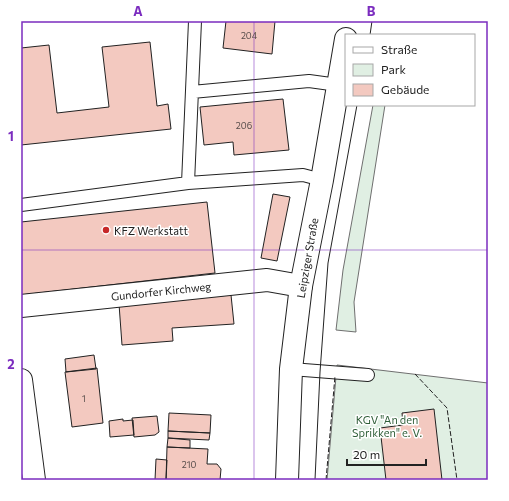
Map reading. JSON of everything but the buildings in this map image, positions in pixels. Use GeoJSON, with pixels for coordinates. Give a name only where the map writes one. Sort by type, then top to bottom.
{"type":"FeatureCollection","features":[{"type":"Feature","properties":{"kind":"street"},"geometry":{"type":"LineString","coordinates":[[347,34],[349,21]]}},
{"type":"Feature","properties":{"kind":"street","name":"Leipziger Straße"},"geometry":{"type":"LineString","coordinates":[[287,480],[291,370],[300,286],[322,180],[345,45]]}},
{"type":"Feature","properties":{"kind":"street","name":"Gundorfer Kirchweg"},"geometry":{"type":"LineString","coordinates":[[21,306],[267,280],[300,286]]}},
{"type":"Feature","properties":{"kind":"street"},"geometry":{"type":"LineString","coordinates":[[21,380],[34,480]]}},
{"type":"Feature","properties":{"kind":"lane"},"geometry":{"type":"LineString","coordinates":[[188,183],[195,21]]}},
{"type":"Feature","properties":{"kind":"lane"},"geometry":{"type":"LineString","coordinates":[[192,92],[309,81],[338,85]]}},
{"type":"Feature","properties":{"kind":"lane"},"geometry":{"type":"LineString","coordinates":[[21,205],[188,183],[303,175],[322,180]]}},
{"type":"Feature","properties":{"kind":"lane"},"geometry":{"type":"LineString","coordinates":[[291,370],[368,375]]}},
{"type":"Feature","properties":{"kind":"green space"},"geometry":{"type":"Polygon","coordinates":[[[373,106],[385,106],[354,302],[356,332],[336,330],[343,270],[373,106]]]}},
{"type":"Feature","properties":{"kind":"green space","name":"KGV \"An den Sprikken\" e. V."},"geometry":{"type":"Polygon","coordinates":[[[337,365],[488,383],[488,480],[327,480],[337,365]]]}},
{"type":"Feature","properties":{"kind":"tram line"},"geometry":{"type":"LineString","coordinates":[[370,34],[372,21]]}},
{"type":"Feature","properties":{"kind":"tram line"},"geometry":{"type":"LineString","coordinates":[[315,480],[320,372],[328,263],[357,106]]}},
{"type":"Feature","properties":{"kind":"fence"},"geometry":{"type":"LineString","coordinates":[[415,374],[447,408],[457,480]]}},
{"type":"Feature","properties":{"kind":"fence"},"geometry":{"type":"LineString","coordinates":[[326,480],[335,376]]}},
{"type":"Feature","properties":{"kind":"place","name":"KFZ Werkstatt"},"geometry":{"type":"Point","coordinates":[106,230]}}]}
